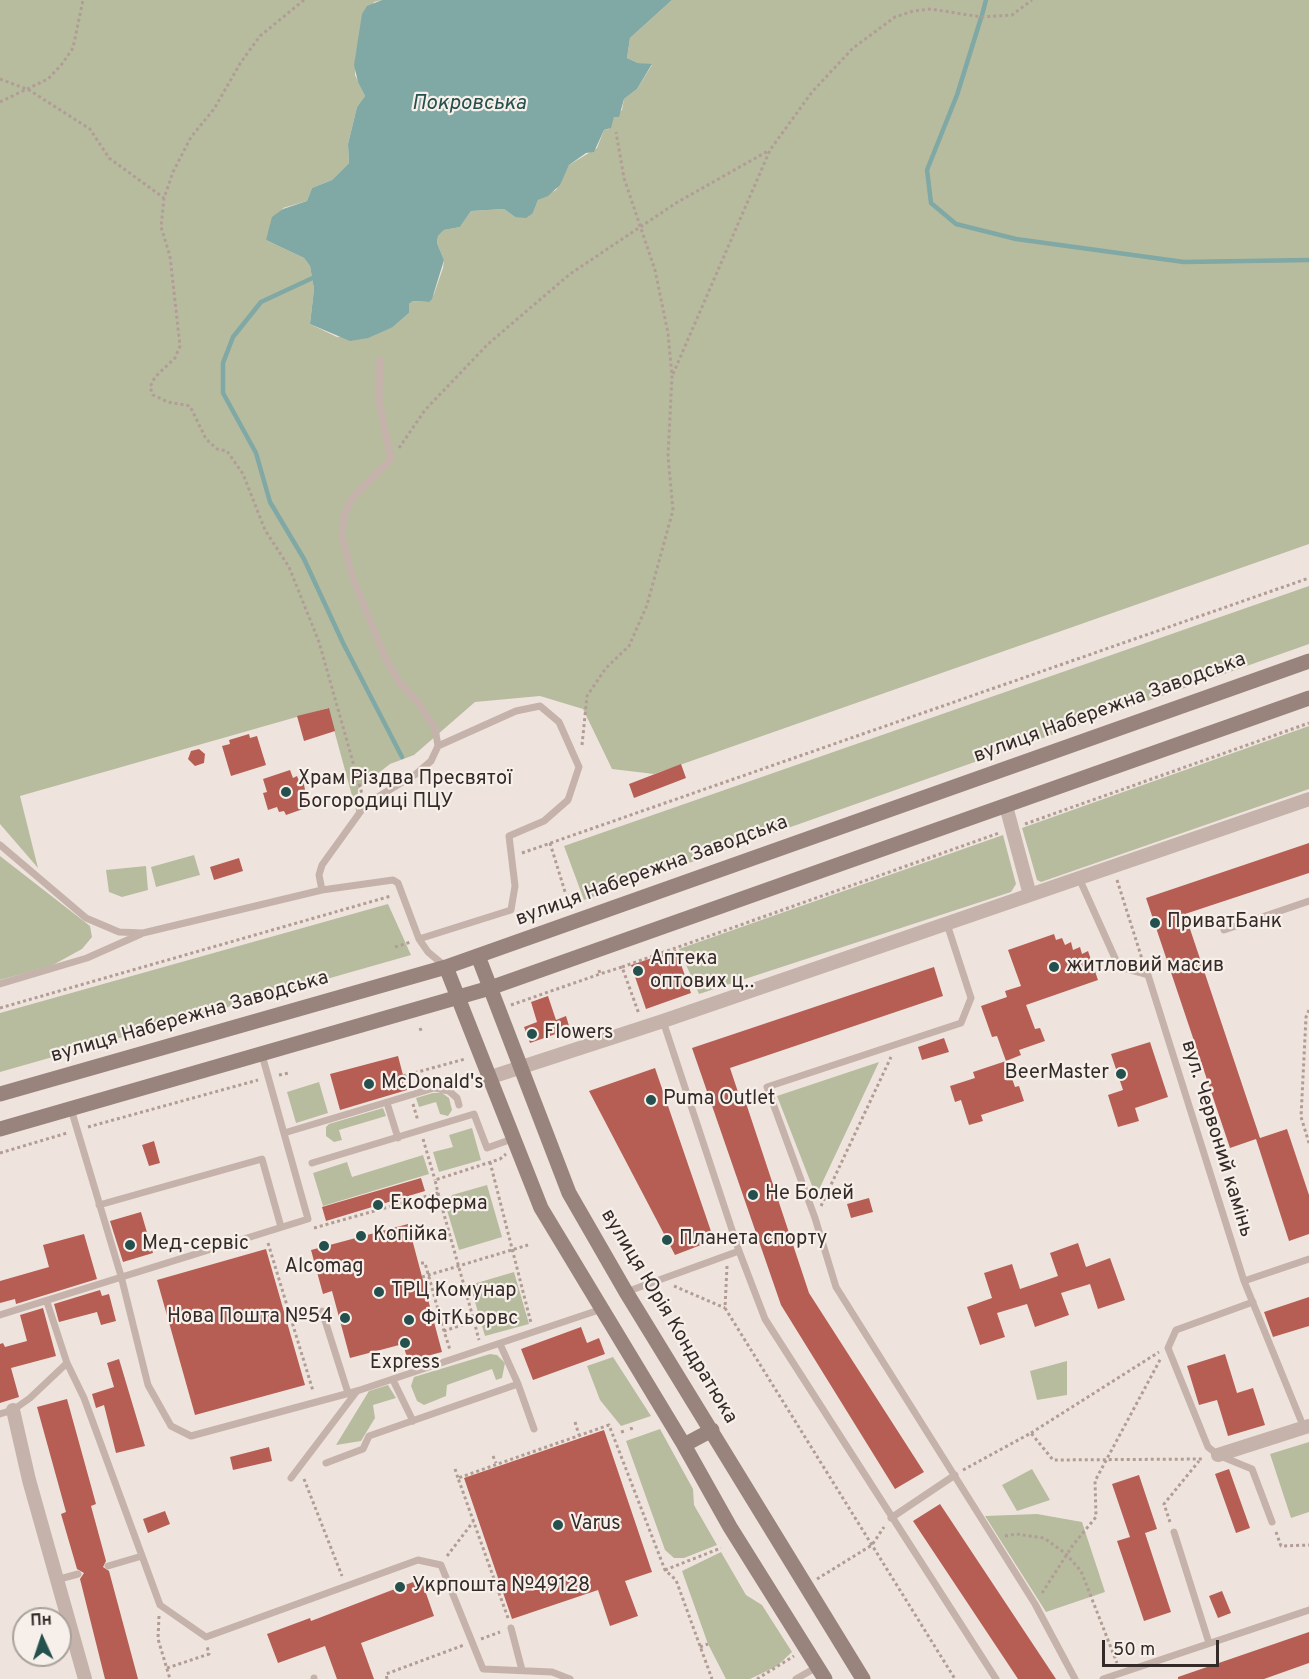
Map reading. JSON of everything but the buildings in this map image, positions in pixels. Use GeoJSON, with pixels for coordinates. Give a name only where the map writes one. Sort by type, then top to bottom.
{"type":"FeatureCollection","features":[{"type":"Feature","properties":{"kind":"main road","name":"вулиця Набережна Заводська"},"geometry":{"type":"LineString","coordinates":[[0,1094],[446,967],[1309,661]]}},
{"type":"Feature","properties":{"kind":"main road"},"geometry":{"type":"LineString","coordinates":[[0,1129],[490,988],[1309,698]]}},
{"type":"Feature","properties":{"kind":"main road","name":"вулиця Юрія Кондратюка"},"geometry":{"type":"LineString","coordinates":[[478,956],[569,1193],[626,1292],[863,1679]]}},
{"type":"Feature","properties":{"kind":"main road"},"geometry":{"type":"LineString","coordinates":[[446,967],[541,1208],[684,1445],[730,1527],[821,1673]]}},
{"type":"Feature","properties":{"kind":"main road"},"geometry":{"type":"LineString","coordinates":[[684,1445],[712,1430]]}},
{"type":"Feature","properties":{"kind":"street"},"geometry":{"type":"LineString","coordinates":[[488,1078],[644,1028],[1309,799]]}},
{"type":"Feature","properties":{"kind":"street"},"geometry":{"type":"LineString","coordinates":[[1006,806],[1030,895]]}},
{"type":"Feature","properties":{"kind":"street"},"geometry":{"type":"LineString","coordinates":[[7,1412],[85,1679]]}},
{"type":"Feature","properties":{"kind":"street"},"geometry":{"type":"LineString","coordinates":[[1218,1455],[1307,1427]]}},
{"type":"Feature","properties":{"kind":"lane"},"geometry":{"type":"LineString","coordinates":[[322,890],[319,874],[322,865],[366,804],[416,774],[431,761],[438,746],[435,728],[417,701],[399,682],[384,656],[352,576],[342,535],[344,516],[352,498],[391,459],[379,402],[380,360]]}},
{"type":"Feature","properties":{"kind":"lane"},"geometry":{"type":"LineString","coordinates":[[419,939],[511,910],[515,886],[509,836],[544,821],[568,800],[579,767],[559,722],[540,706],[516,711],[438,746]]}},
{"type":"Feature","properties":{"kind":"lane"},"geometry":{"type":"LineString","coordinates":[[0,845],[86,918],[119,932],[143,933]]}},
{"type":"Feature","properties":{"kind":"lane"},"geometry":{"type":"LineString","coordinates":[[1079,878],[1119,967],[1148,975]]}},
{"type":"Feature","properties":{"kind":"lane"},"geometry":{"type":"LineString","coordinates":[[0,984],[87,958],[143,933],[322,890],[383,879],[398,883],[419,939],[428,952],[446,967]]}},
{"type":"Feature","properties":{"kind":"lane"},"geometry":{"type":"LineString","coordinates":[[1224,930],[1309,901]]}},
{"type":"Feature","properties":{"kind":"lane"},"geometry":{"type":"LineString","coordinates":[[947,924],[972,998],[961,1023],[767,1087],[815,1218],[836,1287],[1035,1604],[1075,1679]]}},
{"type":"Feature","properties":{"kind":"lane","name":"вул. Червоний камінь"},"geometry":{"type":"LineString","coordinates":[[1148,975],[1244,1281],[1307,1427]]}},
{"type":"Feature","properties":{"kind":"lane"},"geometry":{"type":"LineString","coordinates":[[663,1021],[739,1251],[765,1319],[996,1679]]}},
{"type":"Feature","properties":{"kind":"lane"},"geometry":{"type":"LineString","coordinates":[[0,1315],[308,1219],[262,1055]]}},
{"type":"Feature","properties":{"kind":"lane"},"geometry":{"type":"LineString","coordinates":[[284,1133],[434,1088],[448,1091],[457,1098],[459,1105]]}},
{"type":"Feature","properties":{"kind":"lane"},"geometry":{"type":"LineString","coordinates":[[387,1103],[398,1138]]}},
{"type":"Feature","properties":{"kind":"lane"},"geometry":{"type":"LineString","coordinates":[[71,1109],[120,1276],[148,1385],[171,1426],[191,1436],[393,1380],[602,1309]]}},
{"type":"Feature","properties":{"kind":"lane"},"geometry":{"type":"LineString","coordinates":[[312,1163],[474,1114],[486,1148],[512,1139]]}},
{"type":"Feature","properties":{"kind":"lane"},"geometry":{"type":"LineString","coordinates":[[99,1205],[262,1159],[281,1227]]}},
{"type":"Feature","properties":{"kind":"lane"},"geometry":{"type":"LineString","coordinates":[[626,1292],[739,1251]]}},
{"type":"Feature","properties":{"kind":"lane"},"geometry":{"type":"LineString","coordinates":[[1244,1281],[1309,1259]]}},
{"type":"Feature","properties":{"kind":"lane"},"geometry":{"type":"LineString","coordinates":[[47,1302],[67,1363],[84,1398],[160,1605],[206,1636],[418,1560],[441,1564],[483,1669],[552,1671],[570,1679]]}},
{"type":"Feature","properties":{"kind":"lane"},"geometry":{"type":"LineString","coordinates":[[1252,1302],[1176,1330],[1168,1348],[1208,1447],[1218,1455],[1252,1469],[1272,1522]]}},
{"type":"Feature","properties":{"kind":"lane"},"geometry":{"type":"LineString","coordinates":[[322,1311],[348,1393]]}},
{"type":"Feature","properties":{"kind":"lane"},"geometry":{"type":"LineString","coordinates":[[500,1344],[519,1384],[534,1429]]}},
{"type":"Feature","properties":{"kind":"lane"},"geometry":{"type":"LineString","coordinates":[[7,1412],[30,1398],[67,1363]]}},
{"type":"Feature","properties":{"kind":"lane"},"geometry":{"type":"LineString","coordinates":[[393,1380],[413,1421]]}},
{"type":"Feature","properties":{"kind":"lane"},"geometry":{"type":"LineString","coordinates":[[326,1463],[363,1449],[369,1436],[519,1384]]}},
{"type":"Feature","properties":{"kind":"lane"},"geometry":{"type":"LineString","coordinates":[[291,1478],[357,1391]]}},
{"type":"Feature","properties":{"kind":"lane"},"geometry":{"type":"LineString","coordinates":[[891,1518],[955,1475]]}},
{"type":"Feature","properties":{"kind":"lane"},"geometry":{"type":"LineString","coordinates":[[1174,1532],[1209,1643]]}},
{"type":"Feature","properties":{"kind":"lane"},"geometry":{"type":"LineString","coordinates":[[108,1566],[142,1556]]}},
{"type":"Feature","properties":{"kind":"lane"},"geometry":{"type":"LineString","coordinates":[[56,1580],[78,1574]]}},
{"type":"Feature","properties":{"kind":"lane"},"geometry":{"type":"LineString","coordinates":[[1103,1679],[1309,1610]]}},
{"type":"Feature","properties":{"kind":"lane"},"geometry":{"type":"LineString","coordinates":[[511,1628],[522,1670]]}},
{"type":"Feature","properties":{"kind":"lane"},"geometry":{"type":"LineString","coordinates":[[796,1679],[821,1673]]}},
{"type":"Feature","properties":{"kind":"path"},"geometry":{"type":"LineString","coordinates":[[0,102],[48,79],[73,48],[83,0]]}},
{"type":"Feature","properties":{"kind":"path"},"geometry":{"type":"LineString","coordinates":[[304,0],[260,36],[241,62],[214,108],[191,137],[174,172],[164,198],[161,227],[170,256],[180,346],[175,358],[155,377],[150,387],[153,395],[168,402],[190,406],[206,439],[217,448],[227,452],[243,474],[265,530],[288,567],[309,616],[334,690],[366,804]]}},
{"type":"Feature","properties":{"kind":"path"},"geometry":{"type":"LineString","coordinates":[[672,376],[770,150],[812,92],[853,48],[895,17],[913,11],[931,9],[981,17],[1012,15],[1032,0]]}},
{"type":"Feature","properties":{"kind":"path"},"geometry":{"type":"LineString","coordinates":[[0,79],[29,90],[90,129],[109,158],[164,198]]}},
{"type":"Feature","properties":{"kind":"path"},"geometry":{"type":"LineString","coordinates":[[579,767],[587,696],[606,668],[629,646],[647,604],[673,510],[668,456],[672,376],[668,333],[655,270],[624,178],[616,132]]}},
{"type":"Feature","properties":{"kind":"path"},"geometry":{"type":"LineString","coordinates":[[391,459],[425,410],[488,344],[570,274],[641,225],[770,150]]}},
{"type":"Feature","properties":{"kind":"path"},"geometry":{"type":"LineString","coordinates":[[512,857],[1309,578]]}},
{"type":"Feature","properties":{"kind":"path"},"geometry":{"type":"LineString","coordinates":[[509,1006],[1309,723]]}},
{"type":"Feature","properties":{"kind":"path"},"geometry":{"type":"LineString","coordinates":[[550,843],[566,895],[575,898],[577,903]]}},
{"type":"Feature","properties":{"kind":"path"},"geometry":{"type":"LineString","coordinates":[[1113,867],[1148,975]]}},
{"type":"Feature","properties":{"kind":"path"},"geometry":{"type":"LineString","coordinates":[[0,1008],[402,893]]}},
{"type":"Feature","properties":{"kind":"path"},"geometry":{"type":"LineString","coordinates":[[622,967],[644,1028]]}},
{"type":"Feature","properties":{"kind":"path"},"geometry":{"type":"LineString","coordinates":[[1309,1011],[1306,1017],[1301,1117],[1309,1143]]}},
{"type":"Feature","properties":{"kind":"path"},"geometry":{"type":"LineString","coordinates":[[420,1028],[422,1033]]}},
{"type":"Feature","properties":{"kind":"path"},"geometry":{"type":"LineString","coordinates":[[815,1218],[897,1044]]}},
{"type":"Feature","properties":{"kind":"path"},"geometry":{"type":"LineString","coordinates":[[403,1076],[465,1059]]}},
{"type":"Feature","properties":{"kind":"path"},"geometry":{"type":"LineString","coordinates":[[0,1153],[289,1073]]}},
{"type":"Feature","properties":{"kind":"path"},"geometry":{"type":"LineString","coordinates":[[482,1350],[435,1180],[490,1162],[506,1154]]}},
{"type":"Feature","properties":{"kind":"path"},"geometry":{"type":"LineString","coordinates":[[490,1162],[510,1250],[534,1333]]}},
{"type":"Feature","properties":{"kind":"path"},"geometry":{"type":"LineString","coordinates":[[308,1219],[315,1229],[438,1193]]}},
{"type":"Feature","properties":{"kind":"path"},"geometry":{"type":"LineString","coordinates":[[264,1232],[317,1402]]}},
{"type":"Feature","properties":{"kind":"path"},"geometry":{"type":"LineString","coordinates":[[422,1277],[528,1245]]}},
{"type":"Feature","properties":{"kind":"path"},"geometry":{"type":"LineString","coordinates":[[727,1255],[725,1308],[955,1679]]}},
{"type":"Feature","properties":{"kind":"path"},"geometry":{"type":"LineString","coordinates":[[421,1263],[425,1263],[453,1360]]}},
{"type":"Feature","properties":{"kind":"path"},"geometry":{"type":"LineString","coordinates":[[658,1280],[725,1308]]}},
{"type":"Feature","properties":{"kind":"path"},"geometry":{"type":"LineString","coordinates":[[444,1331],[474,1321]]}},
{"type":"Feature","properties":{"kind":"path"},"geometry":{"type":"LineString","coordinates":[[955,1475],[1031,1433],[1166,1348],[1095,1481],[1096,1517],[1067,1554],[1035,1604]]}},
{"type":"Feature","properties":{"kind":"path"},"geometry":{"type":"LineString","coordinates":[[575,1422],[579,1435]]}},
{"type":"Feature","properties":{"kind":"path"},"geometry":{"type":"LineString","coordinates":[[458,1478],[609,1425],[665,1570],[676,1580],[712,1679]]}},
{"type":"Feature","properties":{"kind":"path"},"geometry":{"type":"LineString","coordinates":[[1031,1433],[1053,1460],[1199,1460],[1218,1455]]}},
{"type":"Feature","properties":{"kind":"path"},"geometry":{"type":"LineString","coordinates":[[493,1456],[496,1464]]}},
{"type":"Feature","properties":{"kind":"path"},"geometry":{"type":"LineString","coordinates":[[1174,1532],[1164,1504],[1199,1460]]}},
{"type":"Feature","properties":{"kind":"path"},"geometry":{"type":"LineString","coordinates":[[387,1679],[386,1674],[511,1628],[455,1469]]}},
{"type":"Feature","properties":{"kind":"path"},"geometry":{"type":"LineString","coordinates":[[303,1475],[346,1586]]}},
{"type":"Feature","properties":{"kind":"path"},"geometry":{"type":"LineString","coordinates":[[816,1580],[872,1545],[891,1518]]}},
{"type":"Feature","properties":{"kind":"path"},"geometry":{"type":"LineString","coordinates":[[441,1564],[473,1521]]}},
{"type":"Feature","properties":{"kind":"path"},"geometry":{"type":"LineString","coordinates":[[1272,1522],[1281,1546],[1309,1545]]}},
{"type":"Feature","properties":{"kind":"path"},"geometry":{"type":"LineString","coordinates":[[994,1538],[1016,1534],[1044,1538],[1067,1554],[1081,1571],[1120,1672]]}},
{"type":"Feature","properties":{"kind":"path"},"geometry":{"type":"LineString","coordinates":[[665,1570],[721,1548]]}},
{"type":"Feature","properties":{"kind":"path"},"geometry":{"type":"LineString","coordinates":[[160,1605],[158,1638],[170,1679]]}},
{"type":"Feature","properties":{"kind":"path"},"geometry":{"type":"LineString","coordinates":[[167,1668],[208,1654],[206,1636]]}},
{"type":"Feature","properties":{"kind":"path"},"geometry":{"type":"LineString","coordinates":[[700,1647],[708,1644]]}},
{"type":"Feature","properties":{"kind":"path"},"geometry":{"type":"LineString","coordinates":[[757,1679],[795,1655]]}},
{"type":"Feature","properties":{"kind":"green space"},"geometry":{"type":"Polygon","coordinates":[[[0,0],[382,0],[374,2],[356,52],[355,75],[365,96],[357,107],[348,144],[349,163],[332,180],[312,188],[307,201],[283,208],[266,240],[304,258],[310,266],[314,289],[310,324],[337,337],[393,327],[409,313],[409,304],[413,301],[428,302],[434,294],[443,268],[444,260],[437,243],[438,236],[444,230],[460,227],[471,211],[504,209],[515,217],[533,213],[538,200],[556,190],[569,165],[597,148],[604,130],[609,129],[614,117],[622,110],[624,99],[637,89],[652,65],[638,63],[627,58],[630,38],[672,0],[1309,0],[1309,544],[654,774],[612,769],[583,709],[540,696],[475,702],[414,755],[390,764],[358,789],[357,814],[328,708],[20,796],[38,868],[0,824],[0,0]]]}},
{"type":"Feature","properties":{"kind":"green space"},"geometry":{"type":"Polygon","coordinates":[[[1309,586],[1309,644],[584,900],[564,846],[1309,586]]]}},
{"type":"Feature","properties":{"kind":"green space"},"geometry":{"type":"Polygon","coordinates":[[[1309,726],[1309,789],[1041,882],[1037,880],[1022,828],[1309,726]]]}},
{"type":"Feature","properties":{"kind":"green space"},"geometry":{"type":"Polygon","coordinates":[[[1003,835],[1016,884],[1011,892],[699,994],[679,949],[1003,835]]]}},
{"type":"Feature","properties":{"kind":"green space"},"geometry":{"type":"Polygon","coordinates":[[[194,855],[200,875],[156,887],[151,867],[194,855]]]}},
{"type":"Feature","properties":{"kind":"green space"},"geometry":{"type":"Polygon","coordinates":[[[0,856],[90,926],[92,937],[82,949],[51,966],[0,980],[0,856]]]}},
{"type":"Feature","properties":{"kind":"green space"},"geometry":{"type":"Polygon","coordinates":[[[146,866],[148,890],[122,897],[109,892],[106,870],[146,866]]]}},
{"type":"Feature","properties":{"kind":"green space"},"geometry":{"type":"Polygon","coordinates":[[[388,904],[411,955],[0,1072],[0,1013],[388,904]]]}},
{"type":"Feature","properties":{"kind":"green space"},"geometry":{"type":"Polygon","coordinates":[[[879,1062],[816,1196],[777,1096],[879,1062]]]}},
{"type":"Feature","properties":{"kind":"green space"},"geometry":{"type":"Polygon","coordinates":[[[319,1082],[328,1113],[296,1123],[287,1092],[319,1082]]]}},
{"type":"Feature","properties":{"kind":"green space"},"geometry":{"type":"Polygon","coordinates":[[[442,1093],[449,1098],[452,1110],[448,1116],[440,1114],[436,1102],[419,1107],[416,1098],[442,1093]]]}},
{"type":"Feature","properties":{"kind":"green space"},"geometry":{"type":"Polygon","coordinates":[[[383,1108],[386,1116],[339,1130],[342,1140],[334,1142],[326,1136],[326,1127],[329,1124],[383,1108]]]}},
{"type":"Feature","properties":{"kind":"green space"},"geometry":{"type":"Polygon","coordinates":[[[472,1128],[481,1160],[439,1172],[433,1152],[453,1147],[449,1135],[472,1128]]]}},
{"type":"Feature","properties":{"kind":"green space"},"geometry":{"type":"Polygon","coordinates":[[[423,1155],[429,1174],[323,1206],[313,1173],[347,1162],[352,1177],[423,1155]]]}},
{"type":"Feature","properties":{"kind":"green space"},"geometry":{"type":"Polygon","coordinates":[[[487,1185],[502,1237],[459,1250],[446,1207],[452,1195],[487,1185]]]}},
{"type":"Feature","properties":{"kind":"green space"},"geometry":{"type":"Polygon","coordinates":[[[514,1272],[529,1324],[485,1336],[470,1285],[514,1272]]]}},
{"type":"Feature","properties":{"kind":"green space"},"geometry":{"type":"Polygon","coordinates":[[[490,1354],[497,1355],[505,1363],[502,1378],[496,1380],[492,1369],[447,1385],[446,1396],[424,1405],[417,1401],[411,1386],[414,1377],[490,1354]]]}},
{"type":"Feature","properties":{"kind":"green space"},"geometry":{"type":"Polygon","coordinates":[[[613,1357],[651,1416],[621,1426],[600,1400],[587,1366],[613,1357]]]}},
{"type":"Feature","properties":{"kind":"green space"},"geometry":{"type":"Polygon","coordinates":[[[1067,1361],[1067,1395],[1037,1400],[1030,1371],[1067,1361]]]}},
{"type":"Feature","properties":{"kind":"green space"},"geometry":{"type":"Polygon","coordinates":[[[388,1385],[396,1398],[373,1405],[375,1418],[361,1441],[336,1445],[369,1391],[388,1385]]]}},
{"type":"Feature","properties":{"kind":"green space"},"geometry":{"type":"Polygon","coordinates":[[[660,1429],[693,1489],[694,1505],[717,1545],[684,1558],[674,1558],[665,1550],[626,1441],[660,1429]]]}},
{"type":"Feature","properties":{"kind":"green space"},"geometry":{"type":"Polygon","coordinates":[[[1309,1442],[1309,1512],[1291,1518],[1270,1454],[1309,1442]]]}},
{"type":"Feature","properties":{"kind":"green space"},"geometry":{"type":"Polygon","coordinates":[[[1032,1469],[1050,1500],[1017,1511],[1002,1485],[1032,1469]]]}},
{"type":"Feature","properties":{"kind":"green space"},"geometry":{"type":"Polygon","coordinates":[[[1037,1514],[1082,1522],[1105,1592],[1046,1612],[985,1516],[1037,1514]]]}},
{"type":"Feature","properties":{"kind":"green space"},"geometry":{"type":"Polygon","coordinates":[[[721,1552],[746,1595],[762,1605],[792,1652],[777,1666],[750,1679],[726,1679],[708,1644],[682,1571],[721,1552]]]}},
{"type":"Feature","properties":{"kind":"water","name":"Покровська"},"geometry":{"type":"Polygon","coordinates":[[[382,0],[672,0],[630,38],[627,58],[638,63],[652,64],[637,89],[624,99],[619,117],[614,117],[611,128],[604,130],[594,152],[586,153],[569,165],[560,185],[548,196],[538,200],[533,213],[526,218],[515,217],[504,209],[471,211],[460,227],[444,230],[438,236],[437,243],[444,260],[432,299],[429,302],[413,301],[409,304],[409,313],[393,327],[368,338],[350,341],[310,324],[314,289],[310,266],[304,258],[266,240],[272,217],[283,209],[307,201],[312,188],[332,180],[349,163],[348,144],[357,107],[365,96],[358,82],[354,65],[362,14],[367,6],[382,0]]]}},
{"type":"Feature","properties":{"kind":"waterway"},"geometry":{"type":"LineString","coordinates":[[982,15],[986,0]]}},
{"type":"Feature","properties":{"kind":"waterway"},"geometry":{"type":"LineString","coordinates":[[981,18],[957,95],[927,170],[931,203],[956,224],[1016,239],[1184,262],[1309,260]]}},
{"type":"Feature","properties":{"kind":"waterway"},"geometry":{"type":"LineString","coordinates":[[319,275],[261,302],[233,337],[223,363],[223,393],[256,453],[270,502],[304,559],[343,643],[402,757]]}},
{"type":"Feature","properties":{"kind":"place","name":"Храм Різдва Пресвятої Богородиці ПЦУ"},"geometry":{"type":"Point","coordinates":[286,792]}},
{"type":"Feature","properties":{"kind":"place","name":"ПриватБанк"},"geometry":{"type":"Point","coordinates":[1155,923]}},
{"type":"Feature","properties":{"kind":"place","name":"житловий масив"},"geometry":{"type":"Point","coordinates":[1054,967]}},
{"type":"Feature","properties":{"kind":"place","name":"Аптека оптових ц‥"},"geometry":{"type":"Point","coordinates":[638,971]}},
{"type":"Feature","properties":{"kind":"place","name":"Flowers"},"geometry":{"type":"Point","coordinates":[532,1034]}},
{"type":"Feature","properties":{"kind":"place","name":"BeerMaster"},"geometry":{"type":"Point","coordinates":[1121,1074]}},
{"type":"Feature","properties":{"kind":"place","name":"McDonald's"},"geometry":{"type":"Point","coordinates":[369,1084]}},
{"type":"Feature","properties":{"kind":"place","name":"Puma Outlet"},"geometry":{"type":"Point","coordinates":[651,1100]}},
{"type":"Feature","properties":{"kind":"place","name":"Не Болей"},"geometry":{"type":"Point","coordinates":[753,1195]}},
{"type":"Feature","properties":{"kind":"place","name":"Екоферма"},"geometry":{"type":"Point","coordinates":[378,1205]}},
{"type":"Feature","properties":{"kind":"place","name":"Копійка"},"geometry":{"type":"Point","coordinates":[361,1236]}},
{"type":"Feature","properties":{"kind":"place","name":"Планета спорту"},"geometry":{"type":"Point","coordinates":[667,1240]}},
{"type":"Feature","properties":{"kind":"place","name":"Мед-сервіс"},"geometry":{"type":"Point","coordinates":[130,1245]}},
{"type":"Feature","properties":{"kind":"place","name":"Alcomag"},"geometry":{"type":"Point","coordinates":[324,1246]}},
{"type":"Feature","properties":{"kind":"place","name":"ТРЦ Комунар"},"geometry":{"type":"Point","coordinates":[379,1292]}},
{"type":"Feature","properties":{"kind":"place","name":"Нова Пошта №54"},"geometry":{"type":"Point","coordinates":[345,1318]}},
{"type":"Feature","properties":{"kind":"place","name":"ФiтКьорвс"},"geometry":{"type":"Point","coordinates":[409,1320]}},
{"type":"Feature","properties":{"kind":"place","name":"Express"},"geometry":{"type":"Point","coordinates":[405,1343]}},
{"type":"Feature","properties":{"kind":"place","name":"Varus"},"geometry":{"type":"Point","coordinates":[558,1525]}},
{"type":"Feature","properties":{"kind":"place","name":"Укрпошта №49128"},"geometry":{"type":"Point","coordinates":[400,1587]}}]}
